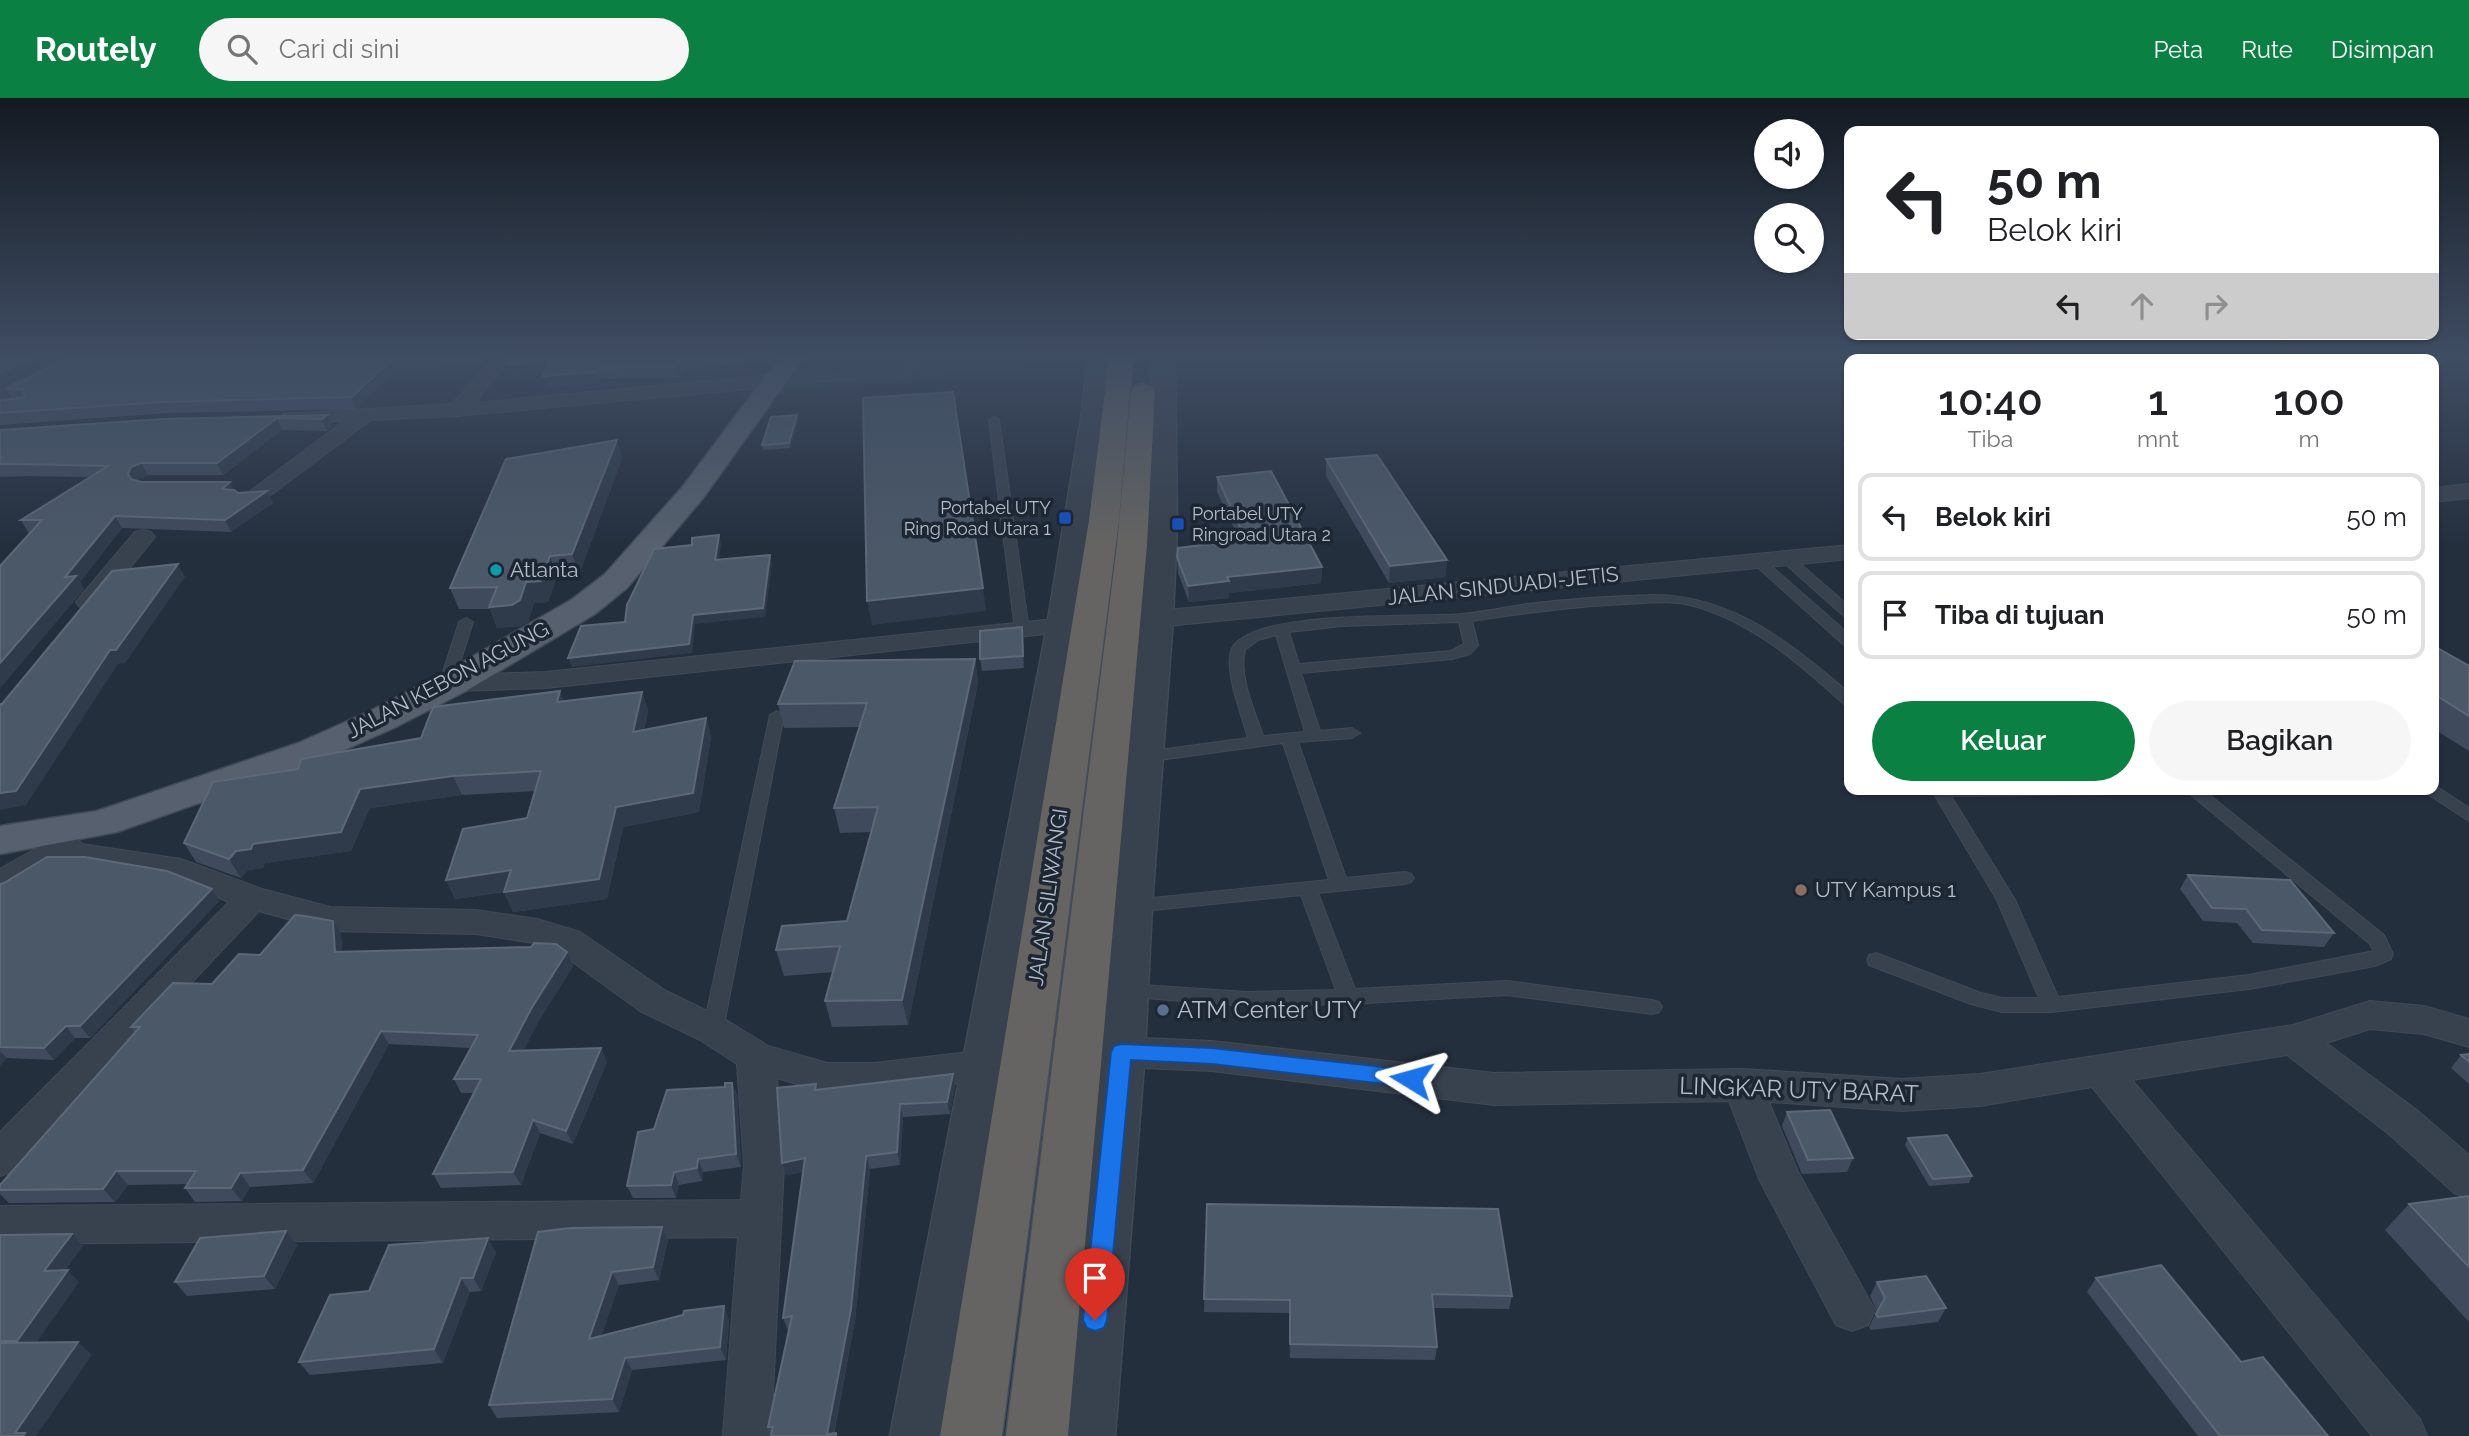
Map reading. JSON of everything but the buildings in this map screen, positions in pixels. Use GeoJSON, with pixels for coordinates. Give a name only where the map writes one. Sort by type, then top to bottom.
{"type":"FeatureCollection","features":[{"type":"Feature","properties":{"kind":"highway","name":"JALAN SILIWANGI"},"geometry":{"type":"LineString","coordinates":[[971,1436],[1102,534],[1127,420]]}},
{"type":"Feature","properties":{"kind":"highway","name":"JALAN SILIWANGI"},"geometry":{"type":"LineString","coordinates":[[1037,1436],[1130,559],[1133,420]]}},
{"type":"Feature","properties":{"kind":"main road","name":"JALAN KEBON AGUNG"},"geometry":{"type":"LineString","coordinates":[[0,840],[103,823],[311,751],[381,720],[453,683],[583,607],[616,581],[694,491],[744,420]]}},
{"type":"Feature","properties":{"kind":"street"},"geometry":{"type":"LineString","coordinates":[[229,485],[261,491],[357,420]]}},
{"type":"Feature","properties":{"kind":"street"},"geometry":{"type":"LineString","coordinates":[[921,1436],[1064,626],[1124,420]]}},
{"type":"Feature","properties":{"kind":"street"},"geometry":{"type":"LineString","coordinates":[[1084,1436],[1121,1052],[1130,906],[1162,525],[1141,420]]}},
{"type":"Feature","properties":{"kind":"street"},"geometry":{"type":"LineString","coordinates":[[2439,494],[2469,491]]}},
{"type":"Feature","properties":{"kind":"street"},"geometry":{"type":"LineString","coordinates":[[76,618],[143,537]]}},
{"type":"Feature","properties":{"kind":"street","name":"JALAN SINDUADI-JETIS"},"geometry":{"type":"LineString","coordinates":[[1156,619],[1844,553]]}},
{"type":"Feature","properties":{"kind":"street"},"geometry":{"type":"LineString","coordinates":[[453,683],[545,680],[1064,626]]}},
{"type":"Feature","properties":{"kind":"street"},"geometry":{"type":"LineString","coordinates":[[0,884],[103,823]]}},
{"type":"Feature","properties":{"kind":"street"},"geometry":{"type":"LineString","coordinates":[[49,855],[81,853],[169,867],[252,898],[330,919],[475,922],[537,931],[568,941],[653,1001],[713,1030],[757,1057],[827,1078],[874,1078],[987,1065]]}},
{"type":"Feature","properties":{"kind":"street"},"geometry":{"type":"LineString","coordinates":[[0,1159],[252,898]]}},
{"type":"Feature","properties":{"kind":"street","name":"LINGKAR UTY BARAT"},"geometry":{"type":"LineString","coordinates":[[1121,1052],[1212,1056],[1494,1089],[1742,1085],[1902,1095],[1940,1094],[2101,1071],[2170,1057],[2293,1039],[2370,1016],[2424,1020],[2469,1033]]}},
{"type":"Feature","properties":{"kind":"street"},"geometry":{"type":"LineString","coordinates":[[2293,1039],[2404,1123],[2469,1180]]}},
{"type":"Feature","properties":{"kind":"street"},"geometry":{"type":"LineString","coordinates":[[747,1436],[764,1165],[757,1057]]}},
{"type":"Feature","properties":{"kind":"street"},"geometry":{"type":"LineString","coordinates":[[2101,1071],[2403,1436]]}},
{"type":"Feature","properties":{"kind":"street"},"geometry":{"type":"LineString","coordinates":[[1742,1085],[1786,1191],[1852,1310]]}},
{"type":"Feature","properties":{"kind":"street"},"geometry":{"type":"LineString","coordinates":[[0,1225],[762,1218]]}},
{"type":"Feature","properties":{"kind":"lane"},"geometry":{"type":"LineString","coordinates":[[994,420],[1022,630]]}},
{"type":"Feature","properties":{"kind":"lane"},"geometry":{"type":"LineString","coordinates":[[1786,558],[1844,607]]}},
{"type":"Feature","properties":{"kind":"lane"},"geometry":{"type":"LineString","coordinates":[[1758,561],[1844,638]]}},
{"type":"Feature","properties":{"kind":"lane"},"geometry":{"type":"LineString","coordinates":[[1600,576],[1619,600]]}},
{"type":"Feature","properties":{"kind":"lane"},"geometry":{"type":"LineString","coordinates":[[1257,741],[1235,658],[1241,645],[1250,638],[1281,630],[1366,620],[1416,622],[1465,618],[1555,604],[1655,598],[1690,601],[1733,617],[1817,672],[1844,697]]}},
{"type":"Feature","properties":{"kind":"lane"},"geometry":{"type":"LineString","coordinates":[[1294,669],[1452,655],[1465,651],[1471,645],[1465,618]]}},
{"type":"Feature","properties":{"kind":"lane"},"geometry":{"type":"LineString","coordinates":[[453,683],[450,673],[466,622]]}},
{"type":"Feature","properties":{"kind":"lane"},"geometry":{"type":"LineString","coordinates":[[1281,630],[1314,736]]}},
{"type":"Feature","properties":{"kind":"lane"},"geometry":{"type":"LineString","coordinates":[[713,1030],[777,715]]}},
{"type":"Feature","properties":{"kind":"lane"},"geometry":{"type":"LineString","coordinates":[[1143,757],[1257,741],[1352,733]]}},
{"type":"Feature","properties":{"kind":"lane"},"geometry":{"type":"LineString","coordinates":[[1289,738],[1340,885]]}},
{"type":"Feature","properties":{"kind":"lane"},"geometry":{"type":"LineString","coordinates":[[2439,794],[2469,816]]}},
{"type":"Feature","properties":{"kind":"lane"},"geometry":{"type":"LineString","coordinates":[[1943,795],[2006,900],[2052,1004]]}},
{"type":"Feature","properties":{"kind":"lane"},"geometry":{"type":"LineString","coordinates":[[1876,960],[1978,999],[2002,1005],[2052,1004],[2249,982],[2375,959],[2384,954],[2378,940],[2199,795]]}},
{"type":"Feature","properties":{"kind":"lane"},"geometry":{"type":"LineString","coordinates":[[1130,906],[1405,878]]}},
{"type":"Feature","properties":{"kind":"lane"},"geometry":{"type":"LineString","coordinates":[[1307,888],[1349,997]]}},
{"type":"Feature","properties":{"kind":"lane"},"geometry":{"type":"LineString","coordinates":[[1125,991],[1246,999],[1349,997],[1507,988],[1652,1007]]}},
{"type":"Feature","properties":{"kind":"place","name":"Portabel UTY Ring Road Utara 1"},"geometry":{"type":"Point","coordinates":[1065,518]}},
{"type":"Feature","properties":{"kind":"place","name":"Portabel UTY Ringroad Utara 2"},"geometry":{"type":"Point","coordinates":[1178,524]}},
{"type":"Feature","properties":{"kind":"place","name":"Atlanta"},"geometry":{"type":"Point","coordinates":[496,570]}},
{"type":"Feature","properties":{"kind":"place","name":"UTY Kampus 1"},"geometry":{"type":"Point","coordinates":[1801,890]}},
{"type":"Feature","properties":{"kind":"place","name":"ATM Center UTY"},"geometry":{"type":"Point","coordinates":[1163,1010]}},
{"type":"Feature","properties":{"kind":"route"},"geometry":{"type":"LineString","coordinates":[[1095,1320],[1121,1052],[1212,1056],[1411,1079]]}}]}
